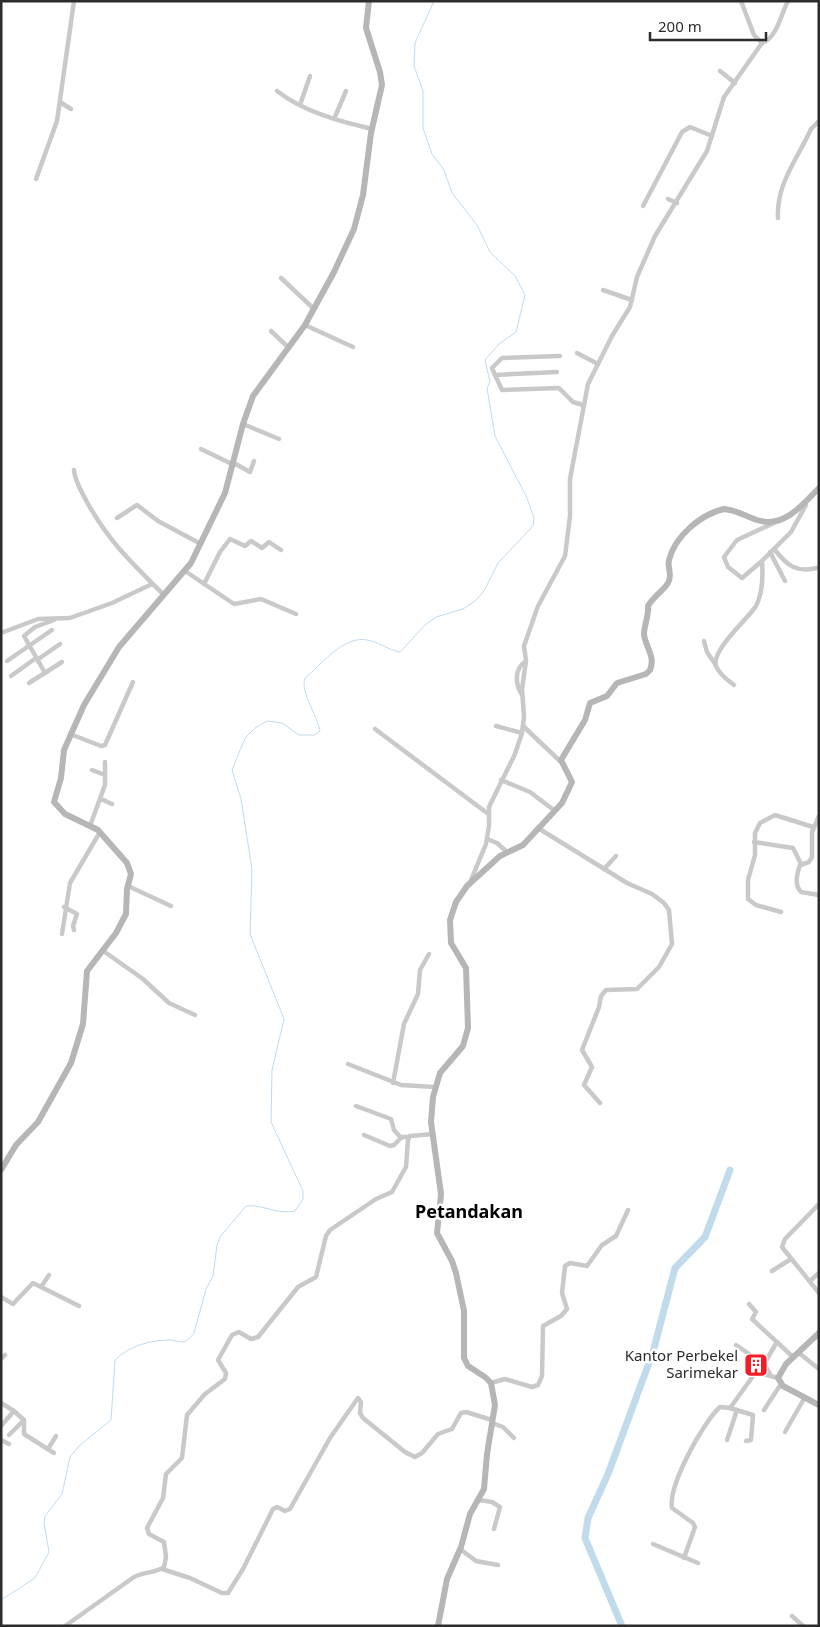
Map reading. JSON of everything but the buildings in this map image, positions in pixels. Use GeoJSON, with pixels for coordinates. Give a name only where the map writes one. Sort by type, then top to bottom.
{"type":"FeatureCollection","features":[{"type":"Feature","properties":{"kind":"street"},"geometry":{"type":"LineString","coordinates":[[36,179],[56,127],[74,1]]}},
{"type":"Feature","properties":{"kind":"street"},"geometry":{"type":"LineString","coordinates":[[1,1170],[16,1145],[41,1116],[55,1088],[72,1063],[84,1016],[86,974],[89,966],[125,917],[131,874],[129,867],[100,832],[65,814],[53,801],[61,778],[63,753],[84,705],[119,647],[185,571],[201,544],[217,513],[224,484],[234,464],[243,424],[257,389],[305,325],[334,272],[360,211],[372,129],[379,106],[382,79],[366,28],[370,1]]}},
{"type":"Feature","properties":{"kind":"street"},"geometry":{"type":"LineString","coordinates":[[741,1],[754,35],[762,43]]}},
{"type":"Feature","properties":{"kind":"street"},"geometry":{"type":"LineString","coordinates":[[438,1626],[443,1590],[460,1549],[468,1518],[484,1489],[495,1404],[490,1383],[486,1377],[468,1366],[464,1358],[464,1311],[456,1273],[452,1261],[437,1233],[442,1194],[431,1111],[435,1087],[440,1073],[463,1046],[468,1028],[466,968],[451,943],[449,928],[456,902],[471,881],[487,839],[490,826],[487,812],[522,733],[526,661],[524,646],[538,606],[565,556],[570,516],[570,480],[588,384],[632,300],[638,277],[652,241],[704,157],[720,105],[762,43],[768,40],[788,1]]}},
{"type":"Feature","properties":{"kind":"street"},"geometry":{"type":"LineString","coordinates":[[720,71],[734,83]]}},
{"type":"Feature","properties":{"kind":"street"},"geometry":{"type":"LineString","coordinates":[[300,105],[310,76]]}},
{"type":"Feature","properties":{"kind":"street"},"geometry":{"type":"LineString","coordinates":[[276,91],[300,105],[334,119],[372,129]]}},
{"type":"Feature","properties":{"kind":"street"},"geometry":{"type":"LineString","coordinates":[[334,119],[346,91]]}},
{"type":"Feature","properties":{"kind":"street"},"geometry":{"type":"LineString","coordinates":[[60,102],[71,109]]}},
{"type":"Feature","properties":{"kind":"street"},"geometry":{"type":"LineString","coordinates":[[778,218],[781,188],[811,129],[819,121]]}},
{"type":"Feature","properties":{"kind":"street"},"geometry":{"type":"LineString","coordinates":[[643,206],[682,132],[690,127],[712,136]]}},
{"type":"Feature","properties":{"kind":"street"},"geometry":{"type":"LineString","coordinates":[[668,199],[677,203]]}},
{"type":"Feature","properties":{"kind":"street"},"geometry":{"type":"LineString","coordinates":[[281,278],[314,309]]}},
{"type":"Feature","properties":{"kind":"street"},"geometry":{"type":"LineString","coordinates":[[603,290],[632,300]]}},
{"type":"Feature","properties":{"kind":"street"},"geometry":{"type":"LineString","coordinates":[[305,325],[353,347]]}},
{"type":"Feature","properties":{"kind":"street"},"geometry":{"type":"LineString","coordinates":[[272,331],[289,348]]}},
{"type":"Feature","properties":{"kind":"street"},"geometry":{"type":"LineString","coordinates":[[577,353],[598,364]]}},
{"type":"Feature","properties":{"kind":"street"},"geometry":{"type":"LineString","coordinates":[[560,356],[502,358],[492,368],[502,390],[559,388],[573,402],[583,405]]}},
{"type":"Feature","properties":{"kind":"street"},"geometry":{"type":"LineString","coordinates":[[495,375],[557,372]]}},
{"type":"Feature","properties":{"kind":"street"},"geometry":{"type":"LineString","coordinates":[[243,424],[279,439]]}},
{"type":"Feature","properties":{"kind":"street"},"geometry":{"type":"LineString","coordinates":[[201,449],[250,472],[254,460]]}},
{"type":"Feature","properties":{"kind":"street"},"geometry":{"type":"LineString","coordinates":[[74,470],[78,484],[100,526],[164,595]]}},
{"type":"Feature","properties":{"kind":"street"},"geometry":{"type":"LineString","coordinates":[[817,490],[798,517],[792,530],[762,561],[742,578],[728,567],[724,557],[737,540],[793,513],[817,490]]}},
{"type":"Feature","properties":{"kind":"street"},"geometry":{"type":"LineString","coordinates":[[117,518],[137,504],[158,521],[201,544]]}},
{"type":"Feature","properties":{"kind":"street"},"geometry":{"type":"LineString","coordinates":[[561,762],[585,720],[591,701],[607,696],[617,683],[646,674],[650,670],[651,656],[644,634],[648,618],[648,606],[671,577],[669,559],[688,530],[708,516],[724,509],[763,521],[775,522]]}},
{"type":"Feature","properties":{"kind":"street"},"geometry":{"type":"LineString","coordinates":[[204,584],[220,552],[230,539],[244,545],[252,541],[262,548],[268,542],[281,550]]}},
{"type":"Feature","properties":{"kind":"street"},"geometry":{"type":"LineString","coordinates":[[772,550],[796,569],[802,571],[816,568]]}},
{"type":"Feature","properties":{"kind":"street"},"geometry":{"type":"LineString","coordinates":[[772,550],[785,581]]}},
{"type":"Feature","properties":{"kind":"street"},"geometry":{"type":"LineString","coordinates":[[715,664],[724,645],[755,607],[762,585],[762,561]]}},
{"type":"Feature","properties":{"kind":"street"},"geometry":{"type":"LineString","coordinates":[[185,571],[234,604],[261,599],[296,614]]}},
{"type":"Feature","properties":{"kind":"street"},"geometry":{"type":"LineString","coordinates":[[1,633],[38,619],[70,618],[112,603],[152,584]]}},
{"type":"Feature","properties":{"kind":"street"},"geometry":{"type":"LineString","coordinates":[[45,673],[24,637],[25,634],[56,619]]}},
{"type":"Feature","properties":{"kind":"street"},"geometry":{"type":"LineString","coordinates":[[7,661],[52,630]]}},
{"type":"Feature","properties":{"kind":"street"},"geometry":{"type":"LineString","coordinates":[[704,641],[707,652],[720,672],[734,686]]}},
{"type":"Feature","properties":{"kind":"street"},"geometry":{"type":"LineString","coordinates":[[11,676],[60,644]]}},
{"type":"Feature","properties":{"kind":"street"},"geometry":{"type":"LineString","coordinates":[[29,683],[62,662]]}},
{"type":"Feature","properties":{"kind":"street"},"geometry":{"type":"LineString","coordinates":[[70,734],[101,746],[105,745],[133,682]]}},
{"type":"Feature","properties":{"kind":"street"},"geometry":{"type":"LineString","coordinates":[[496,726],[522,733]]}},
{"type":"Feature","properties":{"kind":"street"},"geometry":{"type":"LineString","coordinates":[[471,881],[507,852],[520,847],[566,798],[572,782],[570,774],[561,762],[523,726]]}},
{"type":"Feature","properties":{"kind":"street"},"geometry":{"type":"LineString","coordinates":[[375,729],[487,812]]}},
{"type":"Feature","properties":{"kind":"street"},"geometry":{"type":"LineString","coordinates":[[90,826],[105,785],[105,762]]}},
{"type":"Feature","properties":{"kind":"street"},"geometry":{"type":"LineString","coordinates":[[92,770],[105,775]]}},
{"type":"Feature","properties":{"kind":"street"},"geometry":{"type":"LineString","coordinates":[[502,780],[530,792],[555,811]]}},
{"type":"Feature","properties":{"kind":"street"},"geometry":{"type":"LineString","coordinates":[[101,799],[112,804]]}},
{"type":"Feature","properties":{"kind":"street"},"geometry":{"type":"LineString","coordinates":[[781,912],[756,905],[748,899],[748,880],[755,856],[754,842],[760,824],[775,815],[813,827]]}},
{"type":"Feature","properties":{"kind":"street"},"geometry":{"type":"LineString","coordinates":[[801,864],[809,862],[812,857],[813,827],[819,816]]}},
{"type":"Feature","properties":{"kind":"street"},"geometry":{"type":"LineString","coordinates":[[538,828],[627,883],[652,894],[664,903],[669,910],[673,939],[659,967],[640,987],[606,990],[600,996],[599,1007],[582,1050],[592,1067],[584,1085],[600,1103]]}},
{"type":"Feature","properties":{"kind":"street"},"geometry":{"type":"LineString","coordinates":[[62,934],[65,916],[64,907],[70,883],[100,832]]}},
{"type":"Feature","properties":{"kind":"street"},"geometry":{"type":"LineString","coordinates":[[487,839],[507,852]]}},
{"type":"Feature","properties":{"kind":"street"},"geometry":{"type":"LineString","coordinates":[[754,842],[793,848],[801,864],[797,880],[798,890],[806,894],[819,895]]}},
{"type":"Feature","properties":{"kind":"street"},"geometry":{"type":"LineString","coordinates":[[604,868],[616,856]]}},
{"type":"Feature","properties":{"kind":"street"},"geometry":{"type":"LineString","coordinates":[[128,886],[171,906]]}},
{"type":"Feature","properties":{"kind":"street"},"geometry":{"type":"LineString","coordinates":[[64,907],[77,913],[73,926],[74,930]]}},
{"type":"Feature","properties":{"kind":"street"},"geometry":{"type":"LineString","coordinates":[[102,950],[143,978],[170,1003],[196,1015]]}},
{"type":"Feature","properties":{"kind":"street"},"geometry":{"type":"LineString","coordinates":[[393,1083],[404,1024],[418,994],[420,970],[429,954]]}},
{"type":"Feature","properties":{"kind":"street"},"geometry":{"type":"LineString","coordinates":[[348,1064],[393,1083],[435,1087]]}},
{"type":"Feature","properties":{"kind":"street"},"geometry":{"type":"LineString","coordinates":[[356,1106],[391,1119],[394,1130],[401,1138]]}},
{"type":"Feature","properties":{"kind":"street"},"geometry":{"type":"LineString","coordinates":[[364,1135],[390,1146],[394,1145],[401,1138],[433,1134]]}},
{"type":"Feature","properties":{"kind":"street"},"geometry":{"type":"LineString","coordinates":[[162,1569],[165,1564],[166,1548],[161,1540],[149,1534],[147,1528],[163,1498],[166,1474],[182,1458],[187,1415],[205,1394],[225,1380],[226,1373],[219,1364],[218,1358],[235,1333],[243,1333],[252,1339],[258,1336],[298,1287],[316,1277],[326,1236],[330,1230],[376,1199],[392,1192],[406,1167],[409,1138]]}},
{"type":"Feature","properties":{"kind":"street"},"geometry":{"type":"LineString","coordinates":[[819,1204],[783,1242],[784,1251],[819,1293]]}},
{"type":"Feature","properties":{"kind":"street"},"geometry":{"type":"LineString","coordinates":[[490,1383],[504,1379],[529,1387],[540,1383],[542,1376],[543,1326],[561,1316],[567,1309],[562,1293],[565,1266],[570,1263],[587,1266],[602,1245],[616,1236],[628,1210]]}},
{"type":"Feature","properties":{"kind":"street"},"geometry":{"type":"LineString","coordinates":[[772,1271],[791,1259]]}},
{"type":"Feature","properties":{"kind":"street"},"geometry":{"type":"LineString","coordinates":[[810,1281],[819,1273]]}},
{"type":"Feature","properties":{"kind":"street"},"geometry":{"type":"LineString","coordinates":[[41,1287],[49,1275]]}},
{"type":"Feature","properties":{"kind":"street"},"geometry":{"type":"LineString","coordinates":[[1,1297],[13,1304],[33,1284],[79,1306]]}},
{"type":"Feature","properties":{"kind":"street"},"geometry":{"type":"LineString","coordinates":[[749,1304],[756,1312],[752,1319],[777,1342],[819,1369]]}},
{"type":"Feature","properties":{"kind":"street"},"geometry":{"type":"LineString","coordinates":[[764,1410],[779,1381],[782,1369],[819,1333]]}},
{"type":"Feature","properties":{"kind":"street"},"geometry":{"type":"LineString","coordinates":[[764,1364],[777,1342]]}},
{"type":"Feature","properties":{"kind":"street"},"geometry":{"type":"LineString","coordinates":[[736,1345],[764,1364],[770,1374],[779,1381],[819,1405]]}},
{"type":"Feature","properties":{"kind":"street"},"geometry":{"type":"LineString","coordinates":[[730,1408],[754,1373],[770,1374]]}},
{"type":"Feature","properties":{"kind":"street"},"geometry":{"type":"LineString","coordinates":[[785,1432],[805,1397]]}},
{"type":"Feature","properties":{"kind":"street"},"geometry":{"type":"LineString","coordinates":[[65,1626],[134,1577],[162,1569],[190,1578],[222,1593],[228,1593],[243,1569],[272,1509],[275,1507],[285,1511],[290,1509],[330,1438],[358,1398],[361,1402],[360,1413],[363,1418],[405,1452],[415,1457],[422,1453],[438,1434],[452,1429],[461,1413],[466,1412],[492,1421],[503,1427],[514,1438]]}},
{"type":"Feature","properties":{"kind":"street"},"geometry":{"type":"LineString","coordinates":[[2,1405],[14,1411],[24,1420],[24,1434],[54,1453]]}},
{"type":"Feature","properties":{"kind":"street"},"geometry":{"type":"LineString","coordinates":[[684,1558],[695,1527],[693,1523],[672,1508],[677,1481],[710,1418],[720,1407],[737,1410],[754,1417],[751,1440],[746,1441]]}},
{"type":"Feature","properties":{"kind":"street"},"geometry":{"type":"LineString","coordinates":[[727,1440],[737,1410]]}},
{"type":"Feature","properties":{"kind":"street"},"geometry":{"type":"LineString","coordinates":[[1,1426],[14,1411]]}},
{"type":"Feature","properties":{"kind":"street"},"geometry":{"type":"LineString","coordinates":[[9,1436],[24,1420]]}},
{"type":"Feature","properties":{"kind":"street"},"geometry":{"type":"LineString","coordinates":[[48,1449],[56,1436]]}},
{"type":"Feature","properties":{"kind":"street"},"geometry":{"type":"LineString","coordinates":[[1,1440],[10,1444]]}},
{"type":"Feature","properties":{"kind":"street"},"geometry":{"type":"LineString","coordinates":[[479,1500],[492,1502],[500,1507],[494,1529]]}},
{"type":"Feature","properties":{"kind":"street"},"geometry":{"type":"LineString","coordinates":[[652,1544],[698,1563]]}},
{"type":"Feature","properties":{"kind":"street"},"geometry":{"type":"LineString","coordinates":[[460,1549],[476,1561],[498,1565]]}},
{"type":"Feature","properties":{"kind":"street"},"geometry":{"type":"LineString","coordinates":[[792,1616],[803,1626]]}},
{"type":"Feature","properties":{"kind":"waterway"},"geometry":{"type":"LineString","coordinates":[[1,1600],[35,1578],[49,1552],[44,1523],[45,1516],[62,1494],[70,1457],[79,1446],[111,1420],[115,1360],[133,1348],[155,1341],[170,1340],[182,1342],[189,1339],[194,1333],[206,1289],[213,1276],[217,1245],[220,1237],[246,1206],[258,1206],[288,1212],[295,1211],[303,1199],[303,1191],[271,1122],[272,1070],[284,1019],[250,934],[252,869],[241,799],[232,770],[245,738],[255,728],[267,721],[282,723],[299,735],[314,735],[320,731],[305,690],[305,678],[333,652],[350,642],[367,640],[400,652],[425,625],[436,617],[463,609],[475,601],[484,591],[498,563],[533,526],[534,518],[527,498],[495,436],[487,388],[490,382],[485,360],[499,344],[516,332],[525,295],[515,276],[490,252],[477,225],[452,193],[444,170],[432,154],[423,128],[423,91],[414,66],[415,43],[434,1]]}},
{"type":"Feature","properties":{"kind":"waterway"},"geometry":{"type":"LineString","coordinates":[[622,1626],[585,1538],[588,1518],[608,1474],[653,1352],[675,1268],[705,1237],[730,1170]]}},
{"type":"Feature","properties":{"kind":"place","name":"Kantor Perbekel Sarimekar"},"geometry":{"type":"Point","coordinates":[756,1365]}},
{"type":"Feature","properties":{"kind":"district","name":"Petandakan"},"geometry":{"type":"Point","coordinates":[469,1212]}}]}
